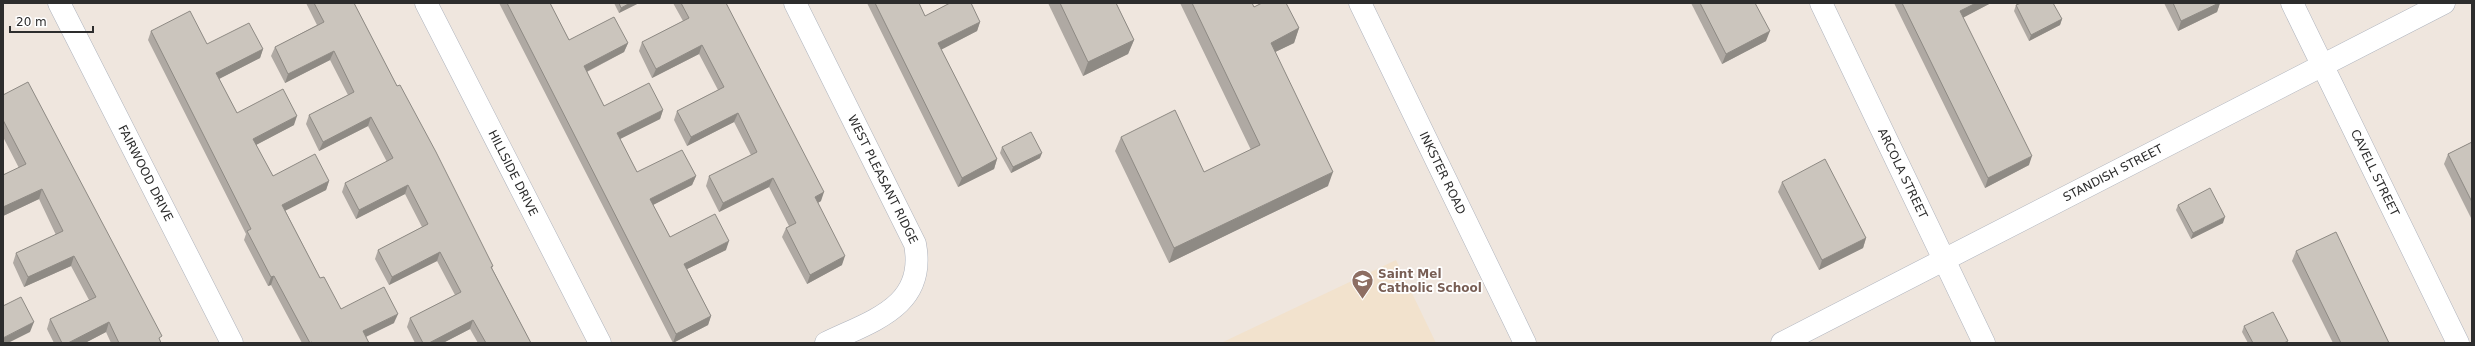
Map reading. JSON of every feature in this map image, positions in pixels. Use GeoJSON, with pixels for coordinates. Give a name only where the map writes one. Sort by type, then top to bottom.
{"type":"FeatureCollection","features":[{"type":"Feature","properties":{"kind":"street","name":"FAIRWOOD DRIVE"},"geometry":{"type":"LineString","coordinates":[[59,3],[232,343]]}},
{"type":"Feature","properties":{"kind":"street","name":"HILLSIDE DRIVE"},"geometry":{"type":"LineString","coordinates":[[426,3],[600,343]]}},
{"type":"Feature","properties":{"kind":"street","name":"WEST PLEASANT RIDGE"},"geometry":{"type":"LineString","coordinates":[[795,3],[915,244],[918,257],[916,274],[912,288],[902,302],[888,313],[826,343]]}},
{"type":"Feature","properties":{"kind":"street","name":"INKSTER ROAD"},"geometry":{"type":"LineString","coordinates":[[1360,3],[1525,343]]}},
{"type":"Feature","properties":{"kind":"street","name":"ARCOLA STREET"},"geometry":{"type":"LineString","coordinates":[[1821,3],[1984,343]]}},
{"type":"Feature","properties":{"kind":"street","name":"CAVELL STREET"},"geometry":{"type":"LineString","coordinates":[[2292,3],[2458,343]]}},
{"type":"Feature","properties":{"kind":"street","name":"STANDISH STREET"},"geometry":{"type":"LineString","coordinates":[[1782,343],[2444,3]]}},
{"type":"Feature","properties":{"kind":"shaded area","name":"Saint Mel Catholic School"},"geometry":{"type":"Polygon","coordinates":[[[1396,260],[1436,343],[1221,343],[1396,260]]]}},
{"type":"Feature","properties":{"kind":"building"},"geometry":{"type":"Polygon","coordinates":[[[314,3],[354,3],[397,86],[400,85],[436,152],[493,266],[491,267],[531,343],[486,343],[473,320],[429,343],[423,343],[410,318],[461,292],[440,252],[392,277],[378,250],[428,224],[408,185],[359,210],[345,183],[393,158],[371,117],[323,142],[309,115],[354,92],[334,51],[288,74],[275,47],[324,22],[314,3]]]}},
{"type":"Feature","properties":{"kind":"building"},"geometry":{"type":"Polygon","coordinates":[[[507,3],[550,3],[569,40],[614,17],[628,43],[584,66],[604,106],[649,83],[663,110],[617,133],[637,172],[682,150],[696,176],[650,199],[670,237],[715,214],[729,241],[684,264],[711,316],[676,334],[507,3]]]}},
{"type":"Feature","properties":{"kind":"building"},"geometry":{"type":"Polygon","coordinates":[[[619,3],[630,3],[621,8],[619,3]]]}},
{"type":"Feature","properties":{"kind":"building"},"geometry":{"type":"Polygon","coordinates":[[[681,3],[726,3],[824,192],[815,197],[845,256],[810,275],[786,228],[796,223],[773,178],[723,203],[709,176],[757,152],[738,113],[691,137],[677,111],[724,87],[702,45],[656,69],[642,42],[689,18],[681,3]]]}},
{"type":"Feature","properties":{"kind":"building"},"geometry":{"type":"Polygon","coordinates":[[[875,3],[919,3],[925,16],[950,3],[971,3],[980,22],[938,43],[997,159],[962,178],[875,3]]]}},
{"type":"Feature","properties":{"kind":"building"},"geometry":{"type":"Polygon","coordinates":[[[1060,3],[1116,3],[1134,40],[1088,62],[1060,3]]]}},
{"type":"Feature","properties":{"kind":"building"},"geometry":{"type":"Polygon","coordinates":[[[1192,3],[1252,3],[1254,7],[1262,3],[1286,3],[1299,28],[1271,43],[1333,172],[1174,248],[1121,137],[1175,110],[1204,172],[1260,145],[1192,3]]]}},
{"type":"Feature","properties":{"kind":"building"},"geometry":{"type":"Polygon","coordinates":[[[1700,3],[1755,3],[1770,31],[1726,54],[1700,3]]]}},
{"type":"Feature","properties":{"kind":"building"},"geometry":{"type":"Polygon","coordinates":[[[1902,3],[1976,3],[1960,11],[2032,156],[1988,178],[1902,3]]]}},
{"type":"Feature","properties":{"kind":"building"},"geometry":{"type":"Polygon","coordinates":[[[2021,3],[2053,3],[2062,19],[2031,35],[2016,5],[2021,3]]]}},
{"type":"Feature","properties":{"kind":"building"},"geometry":{"type":"Polygon","coordinates":[[[2173,3],[2219,3],[2181,21],[2173,3]]]}},
{"type":"Feature","properties":{"kind":"building"},"geometry":{"type":"Polygon","coordinates":[[[190,11],[207,44],[249,23],[263,49],[216,73],[237,113],[283,89],[297,116],[253,139],[273,176],[315,154],[329,181],[282,205],[320,278],[324,277],[341,309],[384,287],[398,314],[363,331],[369,343],[310,343],[274,276],[271,277],[247,231],[251,229],[151,31],[190,11]]]}},
{"type":"Feature","properties":{"kind":"building"},"geometry":{"type":"Polygon","coordinates":[[[28,82],[162,336],[159,338],[161,343],[119,343],[109,322],[68,343],[62,343],[50,319],[96,297],[74,256],[28,277],[16,253],[63,231],[42,189],[3,207],[3,175],[26,164],[3,120],[3,95],[28,82]]]}},
{"type":"Feature","properties":{"kind":"building"},"geometry":{"type":"Polygon","coordinates":[[[1031,132],[1042,153],[1013,167],[1002,147],[1031,132]]]}},
{"type":"Feature","properties":{"kind":"building"},"geometry":{"type":"Polygon","coordinates":[[[2472,142],[2472,202],[2448,154],[2472,142]]]}},
{"type":"Feature","properties":{"kind":"building"},"geometry":{"type":"Polygon","coordinates":[[[1825,159],[1866,238],[1822,260],[1782,182],[1825,159]]]}},
{"type":"Feature","properties":{"kind":"building"},"geometry":{"type":"Polygon","coordinates":[[[2210,188],[2225,217],[2193,233],[2178,205],[2210,188]]]}},
{"type":"Feature","properties":{"kind":"building"},"geometry":{"type":"Polygon","coordinates":[[[2336,232],[2389,343],[2341,343],[2296,251],[2336,232]]]}},
{"type":"Feature","properties":{"kind":"building"},"geometry":{"type":"Polygon","coordinates":[[[21,297],[34,322],[3,338],[3,306],[21,297]]]}},
{"type":"Feature","properties":{"kind":"building"},"geometry":{"type":"Polygon","coordinates":[[[2273,312],[2288,341],[2284,343],[2253,343],[2244,326],[2273,312]]]}},
{"type":"Feature","properties":{"kind":"place","name":"Saint Mel Catholic School"},"geometry":{"type":"Point","coordinates":[1362,300]}}]}
